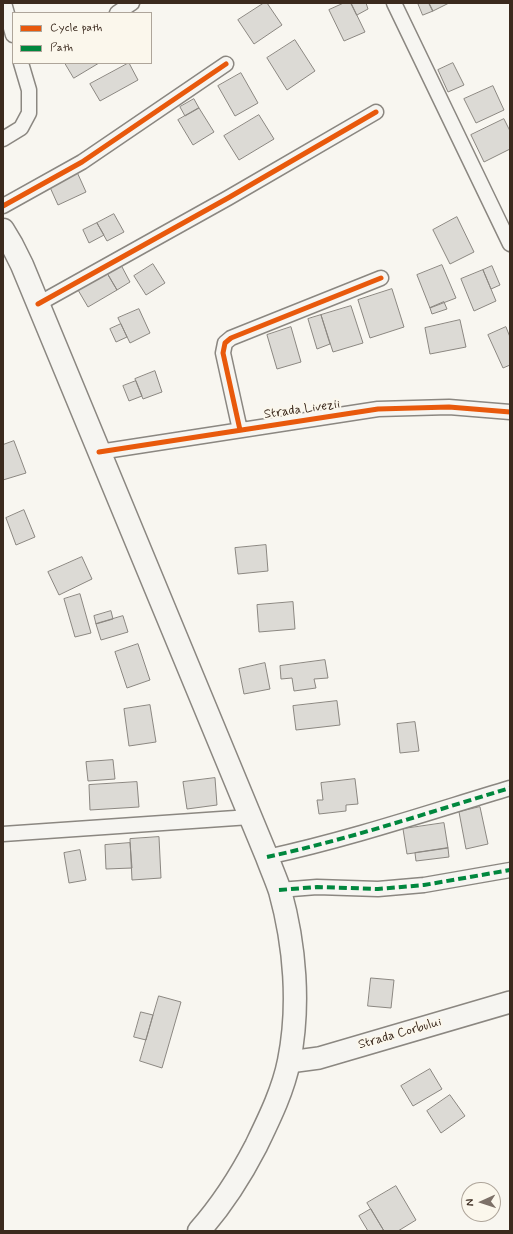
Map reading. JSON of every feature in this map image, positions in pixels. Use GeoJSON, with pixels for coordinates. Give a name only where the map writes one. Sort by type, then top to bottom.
{"type":"FeatureCollection","features":[{"type":"Feature","properties":{"kind":"main road"},"geometry":{"type":"LineString","coordinates":[[3,230],[12,244],[38,304],[267,857],[279,890],[286,916],[291,944],[295,984],[294,1028],[289,1062],[280,1094],[246,1166],[227,1197],[199,1231]]}},
{"type":"Feature","properties":{"kind":"street"},"geometry":{"type":"LineString","coordinates":[[4,3],[12,31]]}},
{"type":"Feature","properties":{"kind":"street"},"geometry":{"type":"LineString","coordinates":[[118,12],[132,3]]}},
{"type":"Feature","properties":{"kind":"street"},"geometry":{"type":"LineString","coordinates":[[394,3],[510,244]]}},
{"type":"Feature","properties":{"kind":"street"},"geometry":{"type":"LineString","coordinates":[[3,206],[82,162],[226,64]]}},
{"type":"Feature","properties":{"kind":"street"},"geometry":{"type":"LineString","coordinates":[[3,139],[20,128],[29,113],[29,90],[26,65]]}},
{"type":"Feature","properties":{"kind":"street"},"geometry":{"type":"LineString","coordinates":[[38,304],[228,198],[376,112]]}},
{"type":"Feature","properties":{"kind":"street"},"geometry":{"type":"LineString","coordinates":[[240,430],[223,353],[225,343],[231,338],[381,278]]}},
{"type":"Feature","properties":{"kind":"street","name":"Strada Livezii"},"geometry":{"type":"LineString","coordinates":[[98,452],[378,409],[448,407],[510,412]]}},
{"type":"Feature","properties":{"kind":"street"},"geometry":{"type":"LineString","coordinates":[[267,857],[309,848],[390,825],[510,788]]}},
{"type":"Feature","properties":{"kind":"street"},"geometry":{"type":"LineString","coordinates":[[3,834],[250,817]]}},
{"type":"Feature","properties":{"kind":"street"},"geometry":{"type":"LineString","coordinates":[[279,890],[317,887],[378,889],[424,885],[510,870]]}},
{"type":"Feature","properties":{"kind":"street","name":"Strada Corbului"},"geometry":{"type":"LineString","coordinates":[[289,1062],[319,1058],[510,1002]]}},
{"type":"Feature","properties":{"kind":"building"},"geometry":{"type":"Polygon","coordinates":[[[264,3],[267,3],[282,25],[254,44],[238,20],[264,3]]]}},
{"type":"Feature","properties":{"kind":"building"},"geometry":{"type":"Polygon","coordinates":[[[344,3],[351,3],[365,32],[344,41],[329,10],[344,3]]]}},
{"type":"Feature","properties":{"kind":"building"},"geometry":{"type":"Polygon","coordinates":[[[351,3],[366,3],[368,9],[357,15],[351,3]]]}},
{"type":"Feature","properties":{"kind":"building"},"geometry":{"type":"Polygon","coordinates":[[[418,3],[429,3],[433,11],[423,15],[418,3]]]}},
{"type":"Feature","properties":{"kind":"building"},"geometry":{"type":"Polygon","coordinates":[[[429,3],[449,3],[433,11],[429,3]]]}},
{"type":"Feature","properties":{"kind":"building"},"geometry":{"type":"Polygon","coordinates":[[[295,40],[315,71],[287,90],[267,58],[295,40]]]}},
{"type":"Feature","properties":{"kind":"building"},"geometry":{"type":"Polygon","coordinates":[[[453,63],[464,85],[448,92],[438,70],[453,63]]]}},
{"type":"Feature","properties":{"kind":"building"},"geometry":{"type":"Polygon","coordinates":[[[66,64],[97,64],[74,78],[66,64]]]}},
{"type":"Feature","properties":{"kind":"building"},"geometry":{"type":"Polygon","coordinates":[[[127,64],[130,64],[138,80],[100,101],[90,84],[127,64]]]}},
{"type":"Feature","properties":{"kind":"building"},"geometry":{"type":"Polygon","coordinates":[[[241,73],[258,103],[235,116],[218,86],[241,73]]]}},
{"type":"Feature","properties":{"kind":"building"},"geometry":{"type":"Polygon","coordinates":[[[493,86],[504,110],[476,123],[464,99],[493,86]]]}},
{"type":"Feature","properties":{"kind":"building"},"geometry":{"type":"Polygon","coordinates":[[[194,99],[199,108],[185,116],[180,107],[194,99]]]}},
{"type":"Feature","properties":{"kind":"building"},"geometry":{"type":"Polygon","coordinates":[[[199,108],[214,132],[193,145],[178,120],[199,108]]]}},
{"type":"Feature","properties":{"kind":"building"},"geometry":{"type":"Polygon","coordinates":[[[259,115],[274,139],[239,160],[224,136],[259,115]]]}},
{"type":"Feature","properties":{"kind":"building"},"geometry":{"type":"Polygon","coordinates":[[[504,119],[510,131],[510,149],[484,162],[471,135],[504,119]]]}},
{"type":"Feature","properties":{"kind":"building"},"geometry":{"type":"Polygon","coordinates":[[[77,172],[86,192],[58,205],[49,185],[77,172]]]}},
{"type":"Feature","properties":{"kind":"building"},"geometry":{"type":"Polygon","coordinates":[[[114,214],[124,232],[107,241],[97,223],[114,214]]]}},
{"type":"Feature","properties":{"kind":"building"},"geometry":{"type":"Polygon","coordinates":[[[457,217],[474,252],[450,264],[433,230],[457,217]]]}},
{"type":"Feature","properties":{"kind":"building"},"geometry":{"type":"Polygon","coordinates":[[[97,223],[104,235],[89,243],[83,230],[97,223]]]}},
{"type":"Feature","properties":{"kind":"building"},"geometry":{"type":"Polygon","coordinates":[[[153,264],[165,283],[146,295],[134,276],[153,264]]]}},
{"type":"Feature","properties":{"kind":"building"},"geometry":{"type":"Polygon","coordinates":[[[121,265],[130,282],[117,290],[107,273],[121,265]]]}},
{"type":"Feature","properties":{"kind":"building"},"geometry":{"type":"Polygon","coordinates":[[[442,265],[456,298],[430,308],[417,275],[442,265]]]}},
{"type":"Feature","properties":{"kind":"building"},"geometry":{"type":"Polygon","coordinates":[[[492,266],[500,285],[491,289],[483,270],[492,266]]]}},
{"type":"Feature","properties":{"kind":"building"},"geometry":{"type":"Polygon","coordinates":[[[483,270],[496,301],[474,311],[461,279],[483,270]]]}},
{"type":"Feature","properties":{"kind":"building"},"geometry":{"type":"Polygon","coordinates":[[[107,273],[117,290],[88,307],[78,290],[107,273]]]}},
{"type":"Feature","properties":{"kind":"building"},"geometry":{"type":"Polygon","coordinates":[[[392,289],[404,327],[370,338],[358,300],[392,289]]]}},
{"type":"Feature","properties":{"kind":"building"},"geometry":{"type":"Polygon","coordinates":[[[444,302],[447,309],[432,314],[430,308],[444,302]]]}},
{"type":"Feature","properties":{"kind":"building"},"geometry":{"type":"Polygon","coordinates":[[[351,306],[363,343],[333,352],[321,315],[351,306]]]}},
{"type":"Feature","properties":{"kind":"building"},"geometry":{"type":"Polygon","coordinates":[[[139,309],[150,333],[130,343],[118,318],[139,309]]]}},
{"type":"Feature","properties":{"kind":"building"},"geometry":{"type":"Polygon","coordinates":[[[321,315],[330,344],[317,349],[308,319],[321,315]]]}},
{"type":"Feature","properties":{"kind":"building"},"geometry":{"type":"Polygon","coordinates":[[[460,320],[466,347],[430,354],[425,328],[460,320]]]}},
{"type":"Feature","properties":{"kind":"building"},"geometry":{"type":"Polygon","coordinates":[[[121,324],[127,337],[116,342],[110,329],[121,324]]]}},
{"type":"Feature","properties":{"kind":"building"},"geometry":{"type":"Polygon","coordinates":[[[291,327],[301,362],[277,369],[267,335],[291,327]]]}},
{"type":"Feature","properties":{"kind":"building"},"geometry":{"type":"Polygon","coordinates":[[[506,327],[510,337],[510,365],[503,368],[488,335],[506,327]]]}},
{"type":"Feature","properties":{"kind":"building"},"geometry":{"type":"Polygon","coordinates":[[[155,371],[162,392],[143,399],[135,379],[155,371]]]}},
{"type":"Feature","properties":{"kind":"building"},"geometry":{"type":"Polygon","coordinates":[[[136,381],[142,396],[129,401],[123,386],[136,381]]]}},
{"type":"Feature","properties":{"kind":"building"},"geometry":{"type":"Polygon","coordinates":[[[14,441],[26,473],[3,480],[3,445],[14,441]]]}},
{"type":"Feature","properties":{"kind":"building"},"geometry":{"type":"Polygon","coordinates":[[[24,510],[35,537],[16,545],[6,518],[24,510]]]}},
{"type":"Feature","properties":{"kind":"building"},"geometry":{"type":"Polygon","coordinates":[[[266,545],[268,571],[238,574],[235,548],[266,545]]]}},
{"type":"Feature","properties":{"kind":"building"},"geometry":{"type":"Polygon","coordinates":[[[82,557],[92,579],[59,595],[48,572],[82,557]]]}},
{"type":"Feature","properties":{"kind":"building"},"geometry":{"type":"Polygon","coordinates":[[[80,594],[91,633],[75,637],[64,599],[80,594]]]}},
{"type":"Feature","properties":{"kind":"building"},"geometry":{"type":"Polygon","coordinates":[[[293,602],[295,629],[259,632],[257,605],[293,602]]]}},
{"type":"Feature","properties":{"kind":"building"},"geometry":{"type":"Polygon","coordinates":[[[111,611],[113,619],[96,624],[94,616],[111,611]]]}},
{"type":"Feature","properties":{"kind":"building"},"geometry":{"type":"Polygon","coordinates":[[[123,616],[128,632],[101,640],[96,624],[123,616]]]}},
{"type":"Feature","properties":{"kind":"building"},"geometry":{"type":"Polygon","coordinates":[[[138,644],[150,680],[127,688],[115,652],[138,644]]]}},
{"type":"Feature","properties":{"kind":"building"},"geometry":{"type":"Polygon","coordinates":[[[325,660],[328,678],[314,679],[316,688],[294,691],[292,678],[281,679],[280,666],[325,660]]]}},
{"type":"Feature","properties":{"kind":"building"},"geometry":{"type":"Polygon","coordinates":[[[265,663],[270,689],[244,694],[239,669],[265,663]]]}},
{"type":"Feature","properties":{"kind":"building"},"geometry":{"type":"Polygon","coordinates":[[[337,701],[340,725],[296,730],[293,706],[337,701]]]}},
{"type":"Feature","properties":{"kind":"building"},"geometry":{"type":"Polygon","coordinates":[[[150,705],[156,742],[129,746],[124,709],[150,705]]]}},
{"type":"Feature","properties":{"kind":"building"},"geometry":{"type":"Polygon","coordinates":[[[415,722],[419,751],[400,753],[397,724],[415,722]]]}},
{"type":"Feature","properties":{"kind":"building"},"geometry":{"type":"Polygon","coordinates":[[[113,760],[115,779],[88,781],[86,762],[113,760]]]}},
{"type":"Feature","properties":{"kind":"building"},"geometry":{"type":"Polygon","coordinates":[[[215,778],[217,805],[187,809],[183,782],[215,778]]]}},
{"type":"Feature","properties":{"kind":"building"},"geometry":{"type":"Polygon","coordinates":[[[355,779],[358,804],[346,805],[346,811],[319,814],[317,800],[323,800],[321,783],[355,779]]]}},
{"type":"Feature","properties":{"kind":"building"},"geometry":{"type":"Polygon","coordinates":[[[137,782],[139,807],[90,810],[89,785],[137,782]]]}},
{"type":"Feature","properties":{"kind":"building"},"geometry":{"type":"Polygon","coordinates":[[[480,807],[488,844],[466,849],[459,812],[480,807]]]}},
{"type":"Feature","properties":{"kind":"building"},"geometry":{"type":"Polygon","coordinates":[[[444,823],[448,848],[407,854],[403,829],[444,823]]]}},
{"type":"Feature","properties":{"kind":"building"},"geometry":{"type":"Polygon","coordinates":[[[159,837],[161,878],[132,880],[130,839],[159,837]]]}},
{"type":"Feature","properties":{"kind":"building"},"geometry":{"type":"Polygon","coordinates":[[[130,843],[132,868],[106,869],[105,845],[130,843]]]}},
{"type":"Feature","properties":{"kind":"building"},"geometry":{"type":"Polygon","coordinates":[[[448,848],[449,857],[416,861],[415,853],[448,848]]]}},
{"type":"Feature","properties":{"kind":"building"},"geometry":{"type":"Polygon","coordinates":[[[80,850],[86,880],[69,883],[64,853],[80,850]]]}},
{"type":"Feature","properties":{"kind":"building"},"geometry":{"type":"Polygon","coordinates":[[[371,978],[394,980],[391,1008],[368,1006],[371,978]]]}},
{"type":"Feature","properties":{"kind":"building"},"geometry":{"type":"Polygon","coordinates":[[[159,996],[181,1002],[162,1068],[140,1061],[159,996]]]}},
{"type":"Feature","properties":{"kind":"building"},"geometry":{"type":"Polygon","coordinates":[[[141,1012],[153,1015],[146,1040],[134,1037],[141,1012]]]}},
{"type":"Feature","properties":{"kind":"building"},"geometry":{"type":"Polygon","coordinates":[[[430,1069],[442,1089],[413,1106],[401,1086],[430,1069]]]}},
{"type":"Feature","properties":{"kind":"building"},"geometry":{"type":"Polygon","coordinates":[[[450,1095],[465,1116],[441,1133],[427,1111],[450,1095]]]}},
{"type":"Feature","properties":{"kind":"building"},"geometry":{"type":"Polygon","coordinates":[[[396,1186],[416,1220],[398,1231],[384,1231],[367,1203],[396,1186]]]}},
{"type":"Feature","properties":{"kind":"building"},"geometry":{"type":"Polygon","coordinates":[[[371,1209],[384,1231],[368,1231],[359,1216],[371,1209]]]}},
{"type":"Feature","properties":{"kind":"marked path"},"geometry":{"type":"LineString","coordinates":[[267,857],[359,834],[510,788]]}},
{"type":"Feature","properties":{"kind":"marked path"},"geometry":{"type":"LineString","coordinates":[[279,890],[317,887],[378,889],[424,885],[510,870]]}},
{"type":"Feature","properties":{"kind":"cycle path"},"geometry":{"type":"LineString","coordinates":[[3,206],[82,162],[226,64]]}},
{"type":"Feature","properties":{"kind":"cycle path"},"geometry":{"type":"LineString","coordinates":[[38,304],[228,198],[376,112]]}},
{"type":"Feature","properties":{"kind":"cycle path"},"geometry":{"type":"LineString","coordinates":[[240,430],[223,353],[225,343],[231,338],[381,278]]}},
{"type":"Feature","properties":{"kind":"cycle path"},"geometry":{"type":"LineString","coordinates":[[99,452],[378,409],[449,407],[510,412]]}}]}
